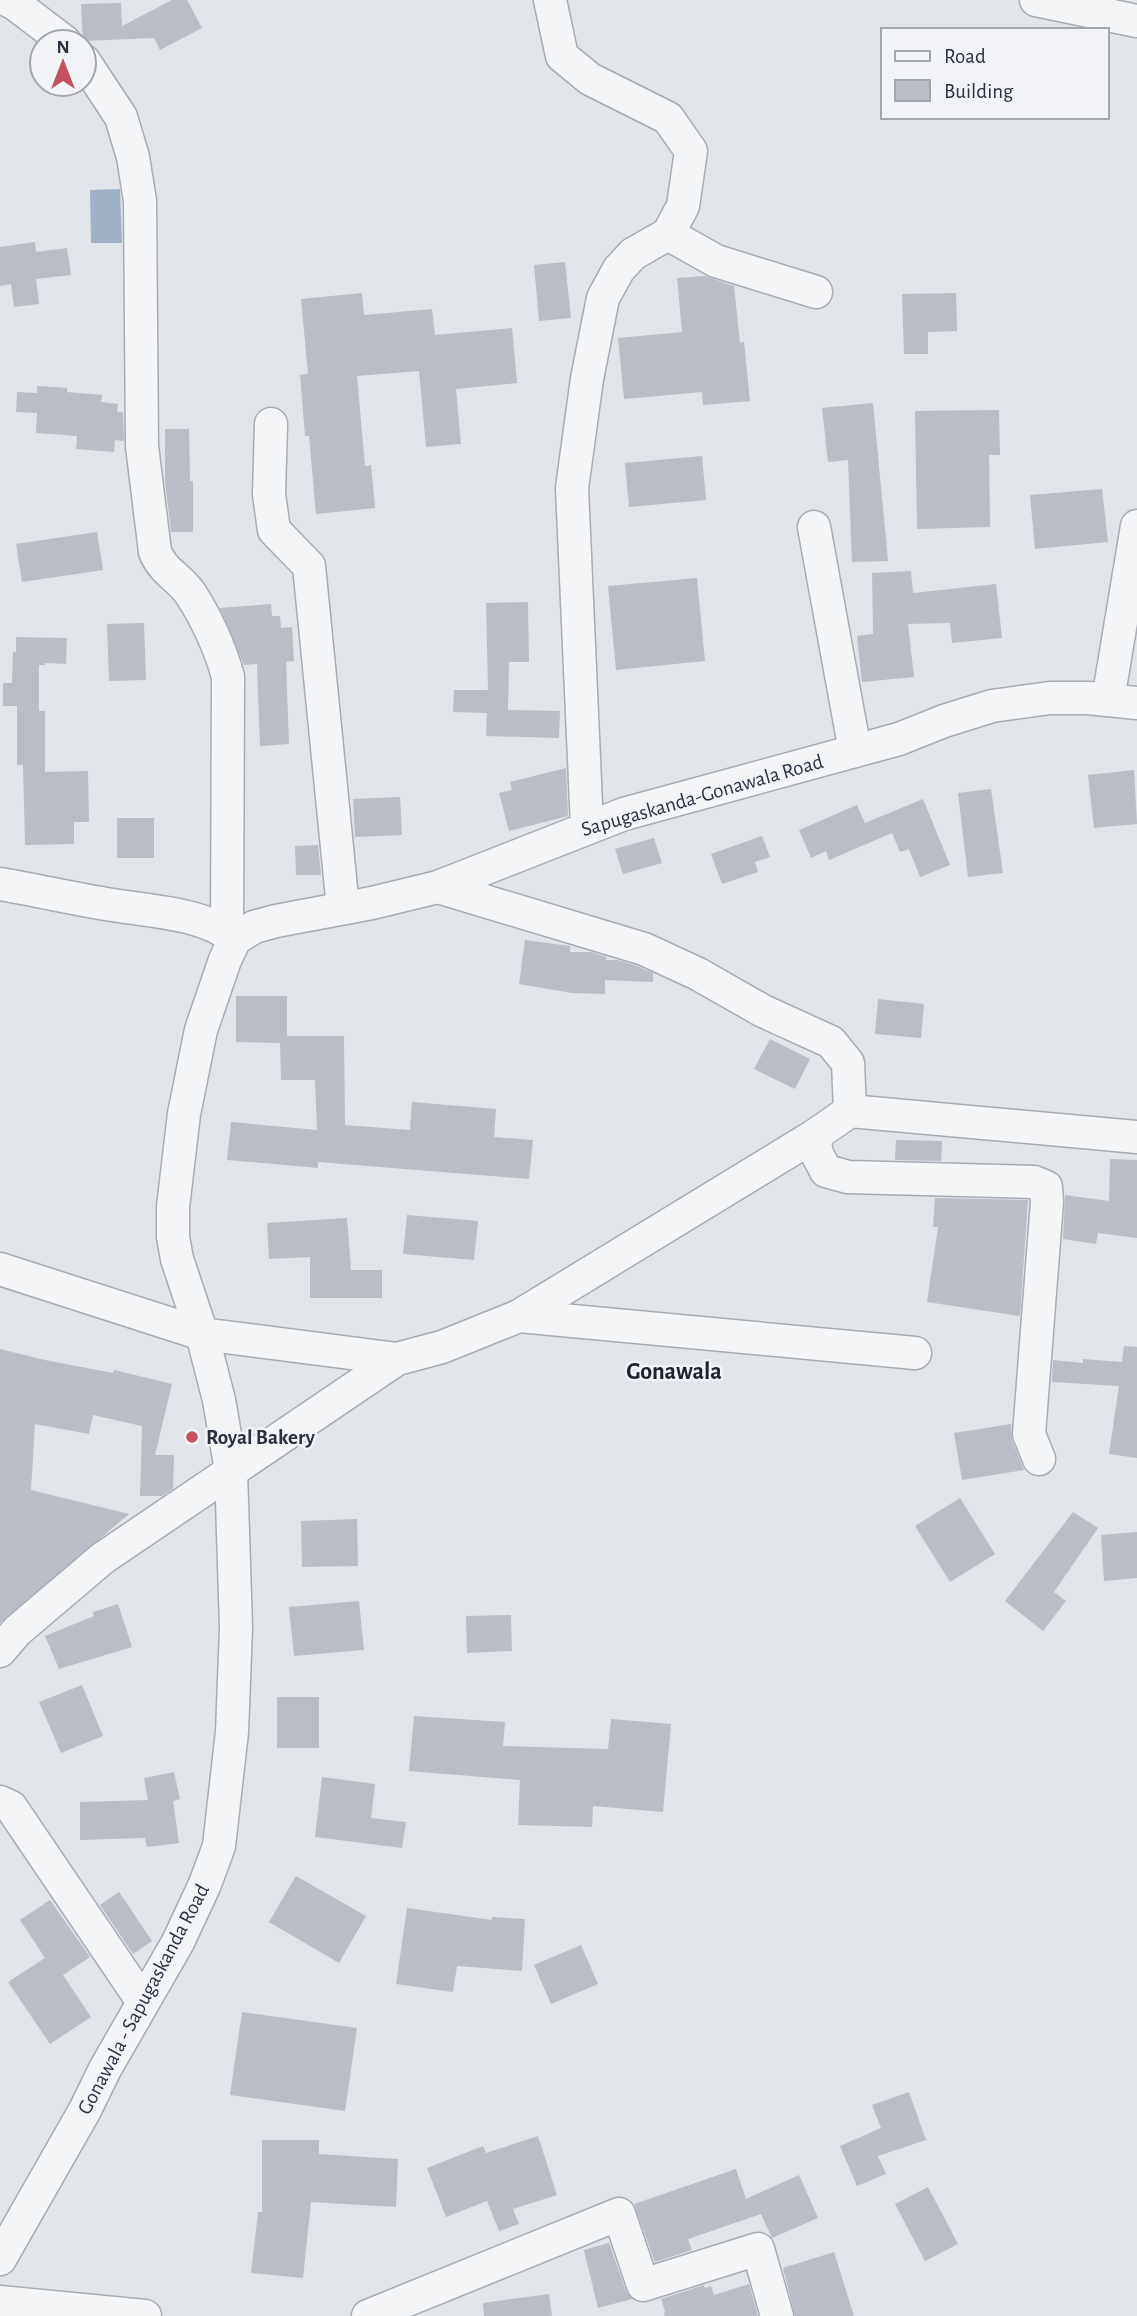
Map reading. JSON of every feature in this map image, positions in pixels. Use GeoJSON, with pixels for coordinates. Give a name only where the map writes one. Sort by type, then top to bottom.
{"type":"FeatureCollection","features":[{"type":"Feature","properties":{"kind":"street"},"geometry":{"type":"LineString","coordinates":[[7,0],[46,28]]}},
{"type":"Feature","properties":{"kind":"street"},"geometry":{"type":"LineString","coordinates":[[550,0],[562,55],[590,79],[668,118],[691,151],[683,206],[668,234],[633,254],[619,269],[603,298],[587,379],[572,488],[587,827]]}},
{"type":"Feature","properties":{"kind":"street"},"geometry":{"type":"LineString","coordinates":[[1036,0],[1137,21]]}},
{"type":"Feature","properties":{"kind":"street"},"geometry":{"type":"LineString","coordinates":[[0,884],[109,905],[181,915],[231,936],[228,677],[222,653],[189,592],[161,565],[155,552],[142,446],[140,201],[133,157],[121,117],[98,82]]}},
{"type":"Feature","properties":{"kind":"street"},"geometry":{"type":"LineString","coordinates":[[668,234],[716,261],[816,292]]}},
{"type":"Feature","properties":{"kind":"street"},"geometry":{"type":"LineString","coordinates":[[271,424],[269,494],[274,530],[309,566],[343,908]]}},
{"type":"Feature","properties":{"kind":"street"},"geometry":{"type":"LineString","coordinates":[[1123,701],[1137,526]]}},
{"type":"Feature","properties":{"kind":"street"},"geometry":{"type":"LineString","coordinates":[[814,527],[855,751]]}},
{"type":"Feature","properties":{"kind":"street","name":"Sapugaskanda-Gonawala Road"},"geometry":{"type":"LineString","coordinates":[[231,936],[261,925],[438,887],[624,814],[899,739],[992,706],[1050,698],[1123,701]]}},
{"type":"Feature","properties":{"kind":"street"},"geometry":{"type":"LineString","coordinates":[[438,887],[644,949],[698,974],[763,1011],[831,1042],[848,1063],[850,1111]]}},
{"type":"Feature","properties":{"kind":"street","name":"Gonawala - Sapugaskanda Road"},"geometry":{"type":"LineString","coordinates":[[0,2259],[178,1942],[219,1846],[232,1732],[236,1641],[231,1470],[219,1400],[173,1237],[175,1178],[184,1114],[201,1030],[231,936]]}},
{"type":"Feature","properties":{"kind":"street"},"geometry":{"type":"LineString","coordinates":[[0,1651],[17,1631],[103,1558],[397,1359],[442,1347],[519,1316],[814,1136],[850,1111],[1137,1137]]}},
{"type":"Feature","properties":{"kind":"street"},"geometry":{"type":"LineString","coordinates":[[814,1136],[817,1154],[826,1171],[848,1177],[1034,1182],[1046,1187],[1029,1434],[1039,1459]]}},
{"type":"Feature","properties":{"kind":"street"},"geometry":{"type":"LineString","coordinates":[[0,1269],[202,1334],[397,1359]]}},
{"type":"Feature","properties":{"kind":"street"},"geometry":{"type":"LineString","coordinates":[[519,1316],[915,1353]]}},
{"type":"Feature","properties":{"kind":"street"},"geometry":{"type":"LineString","coordinates":[[0,1802],[11,1807],[143,2003]]}},
{"type":"Feature","properties":{"kind":"street"},"geometry":{"type":"LineString","coordinates":[[368,2316],[619,2214],[643,2285],[758,2249],[777,2316]]}},
{"type":"Feature","properties":{"kind":"street"},"geometry":{"type":"LineString","coordinates":[[0,2302],[145,2316]]}},
{"type":"Feature","properties":{"kind":"water"},"geometry":{"type":"Polygon","coordinates":[[[120,189],[122,243],[91,243],[90,190],[120,189]]]}},
{"type":"Feature","properties":{"kind":"building"},"geometry":{"type":"Polygon","coordinates":[[[172,0],[187,0],[202,28],[160,50],[154,38],[98,40],[98,28],[82,28],[81,4],[121,3],[122,26],[172,0]]]}},
{"type":"Feature","properties":{"kind":"building"},"geometry":{"type":"Polygon","coordinates":[[[35,242],[36,252],[67,248],[71,275],[36,279],[39,304],[14,307],[11,284],[0,286],[0,247],[35,242]]]}},
{"type":"Feature","properties":{"kind":"building"},"geometry":{"type":"Polygon","coordinates":[[[565,262],[571,318],[539,321],[534,265],[565,262]]]}},
{"type":"Feature","properties":{"kind":"building"},"geometry":{"type":"Polygon","coordinates":[[[705,276],[734,286],[740,343],[744,342],[750,401],[703,405],[702,392],[624,399],[618,338],[682,332],[677,278],[705,276]]]}},
{"type":"Feature","properties":{"kind":"building"},"geometry":{"type":"Polygon","coordinates":[[[362,293],[364,315],[432,309],[435,335],[512,328],[517,383],[456,389],[461,444],[426,447],[419,371],[357,376],[365,466],[371,465],[375,508],[316,514],[300,375],[308,374],[301,299],[362,293]]]}},
{"type":"Feature","properties":{"kind":"building"},"geometry":{"type":"Polygon","coordinates":[[[956,293],[957,331],[928,332],[928,354],[904,354],[902,294],[956,293]]]}},
{"type":"Feature","properties":{"kind":"building"},"geometry":{"type":"Polygon","coordinates":[[[37,386],[67,388],[67,392],[102,395],[101,402],[118,404],[117,412],[123,412],[124,441],[115,440],[114,452],[76,449],[77,436],[36,433],[37,413],[16,412],[17,392],[37,393],[37,386]]]}},
{"type":"Feature","properties":{"kind":"building"},"geometry":{"type":"Polygon","coordinates":[[[873,403],[888,561],[852,562],[848,460],[828,462],[822,408],[873,403]]]}},
{"type":"Feature","properties":{"kind":"building"},"geometry":{"type":"Polygon","coordinates":[[[999,410],[1000,455],[989,455],[990,527],[917,529],[915,411],[999,410]]]}},
{"type":"Feature","properties":{"kind":"building"},"geometry":{"type":"Polygon","coordinates":[[[165,429],[189,429],[193,532],[171,532],[165,481],[165,429]]]}},
{"type":"Feature","properties":{"kind":"building"},"geometry":{"type":"Polygon","coordinates":[[[702,456],[706,500],[629,507],[625,463],[702,456]]]}},
{"type":"Feature","properties":{"kind":"building"},"geometry":{"type":"Polygon","coordinates":[[[1102,489],[1108,542],[1035,549],[1030,495],[1102,489]]]}},
{"type":"Feature","properties":{"kind":"building"},"geometry":{"type":"Polygon","coordinates":[[[97,532],[103,570],[22,582],[16,544],[97,532]]]}},
{"type":"Feature","properties":{"kind":"building"},"geometry":{"type":"Polygon","coordinates":[[[911,571],[913,593],[996,584],[1002,638],[952,643],[950,623],[908,624],[914,677],[862,682],[857,636],[873,634],[872,573],[911,571]]]}},
{"type":"Feature","properties":{"kind":"building"},"geometry":{"type":"Polygon","coordinates":[[[697,578],[705,661],[616,670],[608,586],[697,578]]]}},
{"type":"Feature","properties":{"kind":"building"},"geometry":{"type":"Polygon","coordinates":[[[528,602],[529,662],[509,662],[508,710],[560,711],[559,738],[486,736],[487,713],[453,712],[454,690],[488,690],[486,603],[528,602]]]}},
{"type":"Feature","properties":{"kind":"building"},"geometry":{"type":"Polygon","coordinates":[[[271,604],[272,616],[280,616],[281,628],[292,627],[294,661],[286,662],[289,744],[260,746],[257,664],[244,665],[220,608],[271,604]]]}},
{"type":"Feature","properties":{"kind":"building"},"geometry":{"type":"Polygon","coordinates":[[[144,623],[146,680],[109,681],[107,624],[144,623]]]}},
{"type":"Feature","properties":{"kind":"building"},"geometry":{"type":"Polygon","coordinates":[[[16,637],[67,638],[66,664],[39,665],[39,711],[45,711],[45,772],[88,771],[89,822],[74,822],[74,844],[25,845],[23,765],[17,765],[17,706],[3,706],[3,683],[12,683],[16,637]]]}},
{"type":"Feature","properties":{"kind":"building"},"geometry":{"type":"Polygon","coordinates":[[[566,768],[568,816],[509,831],[499,793],[512,790],[510,782],[566,768]]]}},
{"type":"Feature","properties":{"kind":"building"},"geometry":{"type":"Polygon","coordinates":[[[1134,770],[1137,824],[1094,828],[1088,775],[1134,770]]]}},
{"type":"Feature","properties":{"kind":"building"},"geometry":{"type":"Polygon","coordinates":[[[991,789],[1003,873],[968,877],[958,793],[991,789]]]}},
{"type":"Feature","properties":{"kind":"building"},"geometry":{"type":"Polygon","coordinates":[[[400,797],[402,835],[355,837],[353,799],[400,797]]]}},
{"type":"Feature","properties":{"kind":"building"},"geometry":{"type":"Polygon","coordinates":[[[923,799],[950,865],[920,877],[909,849],[900,852],[892,833],[829,860],[826,851],[811,858],[799,830],[857,805],[865,823],[923,799]]]}},
{"type":"Feature","properties":{"kind":"building"},"geometry":{"type":"Polygon","coordinates":[[[117,818],[154,818],[154,858],[117,858],[117,818]]]}},
{"type":"Feature","properties":{"kind":"building"},"geometry":{"type":"Polygon","coordinates":[[[762,836],[770,857],[755,862],[758,872],[722,884],[711,854],[762,836]]]}},
{"type":"Feature","properties":{"kind":"building"},"geometry":{"type":"Polygon","coordinates":[[[654,838],[662,863],[623,874],[615,849],[654,838]]]}},
{"type":"Feature","properties":{"kind":"building"},"geometry":{"type":"Polygon","coordinates":[[[318,845],[321,875],[296,875],[295,846],[318,845]]]}},
{"type":"Feature","properties":{"kind":"building"},"geometry":{"type":"Polygon","coordinates":[[[525,940],[570,946],[570,952],[592,952],[606,957],[606,960],[618,960],[637,966],[653,973],[653,982],[605,980],[605,994],[572,993],[519,984],[525,940]]]}},
{"type":"Feature","properties":{"kind":"building"},"geometry":{"type":"Polygon","coordinates":[[[236,996],[287,996],[287,1036],[344,1036],[345,1125],[410,1130],[412,1102],[496,1109],[494,1137],[533,1140],[529,1179],[318,1162],[318,1168],[227,1160],[231,1122],[317,1130],[315,1080],[281,1080],[280,1043],[236,1042],[236,996]]]}},
{"type":"Feature","properties":{"kind":"building"},"geometry":{"type":"Polygon","coordinates":[[[878,999],[924,1004],[921,1038],[875,1034],[878,999]]]}},
{"type":"Feature","properties":{"kind":"building"},"geometry":{"type":"Polygon","coordinates":[[[770,1039],[810,1059],[795,1089],[754,1069],[770,1039]]]}},
{"type":"Feature","properties":{"kind":"building"},"geometry":{"type":"Polygon","coordinates":[[[896,1140],[942,1141],[941,1161],[895,1160],[896,1140]]]}},
{"type":"Feature","properties":{"kind":"building"},"geometry":{"type":"Polygon","coordinates":[[[1110,1159],[1137,1160],[1137,1238],[1098,1233],[1096,1244],[1063,1239],[1065,1195],[1109,1201],[1110,1159]]]}},
{"type":"Feature","properties":{"kind":"building"},"geometry":{"type":"Polygon","coordinates":[[[935,1198],[1028,1200],[1020,1316],[927,1302],[938,1227],[933,1227],[935,1198]]]}},
{"type":"Feature","properties":{"kind":"building"},"geometry":{"type":"Polygon","coordinates":[[[407,1215],[478,1221],[474,1260],[403,1254],[407,1215]]]}},
{"type":"Feature","properties":{"kind":"building"},"geometry":{"type":"Polygon","coordinates":[[[347,1218],[351,1270],[382,1270],[382,1298],[310,1298],[310,1257],[269,1259],[267,1223],[347,1218]]]}},
{"type":"Feature","properties":{"kind":"building"},"geometry":{"type":"Polygon","coordinates":[[[1124,1346],[1137,1347],[1137,1458],[1109,1454],[1119,1386],[1052,1382],[1053,1360],[1083,1363],[1083,1359],[1122,1362],[1124,1346]]]}},
{"type":"Feature","properties":{"kind":"building"},"geometry":{"type":"Polygon","coordinates":[[[0,1349],[113,1373],[114,1370],[172,1384],[155,1455],[174,1455],[173,1489],[162,1496],[140,1496],[142,1426],[93,1415],[89,1434],[35,1424],[31,1490],[129,1514],[0,1623],[0,1349]]]}},
{"type":"Feature","properties":{"kind":"building"},"geometry":{"type":"Polygon","coordinates":[[[1011,1424],[1012,1440],[1024,1470],[962,1480],[954,1433],[1011,1424]]]}},
{"type":"Feature","properties":{"kind":"building"},"geometry":{"type":"Polygon","coordinates":[[[960,1498],[995,1554],[950,1582],[915,1526],[960,1498]]]}},
{"type":"Feature","properties":{"kind":"building"},"geometry":{"type":"Polygon","coordinates":[[[1073,1512],[1098,1528],[1054,1592],[1066,1601],[1043,1631],[1005,1601],[1073,1512]]]}},
{"type":"Feature","properties":{"kind":"building"},"geometry":{"type":"Polygon","coordinates":[[[357,1519],[358,1566],[302,1567],[301,1521],[357,1519]]]}},
{"type":"Feature","properties":{"kind":"building"},"geometry":{"type":"Polygon","coordinates":[[[1137,1532],[1137,1578],[1104,1581],[1101,1535],[1137,1532]]]}},
{"type":"Feature","properties":{"kind":"building"},"geometry":{"type":"Polygon","coordinates":[[[359,1601],[364,1650],[294,1656],[289,1607],[359,1601]]]}},
{"type":"Feature","properties":{"kind":"building"},"geometry":{"type":"Polygon","coordinates":[[[118,1604],[132,1647],[59,1669],[45,1636],[94,1616],[93,1612],[118,1604]]]}},
{"type":"Feature","properties":{"kind":"building"},"geometry":{"type":"Polygon","coordinates":[[[511,1615],[512,1651],[467,1653],[466,1616],[511,1615]]]}},
{"type":"Feature","properties":{"kind":"building"},"geometry":{"type":"Polygon","coordinates":[[[82,1685],[103,1736],[61,1753],[39,1702],[82,1685]]]}},
{"type":"Feature","properties":{"kind":"building"},"geometry":{"type":"Polygon","coordinates":[[[277,1697],[319,1697],[319,1748],[277,1748],[277,1697]]]}},
{"type":"Feature","properties":{"kind":"building"},"geometry":{"type":"Polygon","coordinates":[[[414,1716],[505,1722],[503,1746],[608,1749],[611,1719],[671,1724],[663,1812],[593,1806],[592,1827],[518,1825],[520,1780],[409,1771],[414,1716]]]}},
{"type":"Feature","properties":{"kind":"building"},"geometry":{"type":"Polygon","coordinates":[[[174,1772],[180,1799],[173,1801],[179,1843],[147,1847],[145,1838],[80,1840],[80,1802],[148,1800],[144,1778],[174,1772]]]}},
{"type":"Feature","properties":{"kind":"building"},"geometry":{"type":"Polygon","coordinates":[[[322,1777],[375,1784],[371,1818],[406,1822],[402,1848],[315,1837],[322,1777]]]}},
{"type":"Feature","properties":{"kind":"building"},"geometry":{"type":"Polygon","coordinates":[[[296,1876],[366,1916],[339,1963],[269,1922],[296,1876]]]}},
{"type":"Feature","properties":{"kind":"building"},"geometry":{"type":"Polygon","coordinates":[[[119,1892],[152,1941],[133,1954],[100,1905],[119,1892]]]}},
{"type":"Feature","properties":{"kind":"building"},"geometry":{"type":"Polygon","coordinates":[[[50,1900],[90,1957],[63,1975],[91,2017],[50,2044],[8,1982],[45,1958],[20,1920],[50,1900]]]}},
{"type":"Feature","properties":{"kind":"building"},"geometry":{"type":"Polygon","coordinates":[[[407,1908],[492,1920],[492,1917],[525,1919],[522,1971],[457,1966],[453,1992],[396,1984],[407,1908]]]}},
{"type":"Feature","properties":{"kind":"building"},"geometry":{"type":"Polygon","coordinates":[[[581,1945],[598,1984],[551,2004],[534,1965],[581,1945]]]}},
{"type":"Feature","properties":{"kind":"building"},"geometry":{"type":"Polygon","coordinates":[[[242,2012],[357,2028],[345,2111],[230,2095],[242,2012]]]}},
{"type":"Feature","properties":{"kind":"building"},"geometry":{"type":"Polygon","coordinates":[[[909,2092],[926,2140],[878,2156],[886,2174],[857,2186],[840,2146],[881,2128],[872,2105],[909,2092]]]}},
{"type":"Feature","properties":{"kind":"building"},"geometry":{"type":"Polygon","coordinates":[[[538,2136],[557,2195],[513,2209],[519,2224],[499,2231],[487,2201],[446,2217],[427,2168],[483,2146],[486,2153],[538,2136]]]}},
{"type":"Feature","properties":{"kind":"building"},"geometry":{"type":"Polygon","coordinates":[[[262,2140],[319,2140],[319,2154],[398,2159],[396,2207],[311,2202],[303,2278],[251,2273],[258,2212],[262,2212],[262,2140]]]}},
{"type":"Feature","properties":{"kind":"building"},"geometry":{"type":"Polygon","coordinates":[[[736,2169],[746,2199],[799,2175],[818,2218],[772,2238],[761,2214],[688,2239],[692,2250],[655,2262],[634,2204],[736,2169]]]}},
{"type":"Feature","properties":{"kind":"building"},"geometry":{"type":"Polygon","coordinates":[[[928,2187],[958,2244],[925,2261],[895,2204],[928,2187]]]}},
{"type":"Feature","properties":{"kind":"building"},"geometry":{"type":"Polygon","coordinates":[[[609,2243],[626,2291],[632,2299],[598,2308],[584,2250],[609,2243]]]}},
{"type":"Feature","properties":{"kind":"building"},"geometry":{"type":"Polygon","coordinates":[[[834,2252],[854,2316],[795,2316],[783,2268],[834,2252]]]}},
{"type":"Feature","properties":{"kind":"building"},"geometry":{"type":"Polygon","coordinates":[[[749,2284],[758,2316],[664,2316],[661,2299],[704,2285],[705,2288],[711,2286],[714,2295],[749,2284]]]}},
{"type":"Feature","properties":{"kind":"building"},"geometry":{"type":"Polygon","coordinates":[[[549,2294],[552,2316],[484,2316],[483,2303],[549,2294]]]}},
{"type":"Feature","properties":{"kind":"place","name":"Royal Bakery"},"geometry":{"type":"Point","coordinates":[192,1437]}},
{"type":"Feature","properties":{"kind":"district","name":"Gonawala"},"geometry":{"type":"Point","coordinates":[674,1371]}}]}
